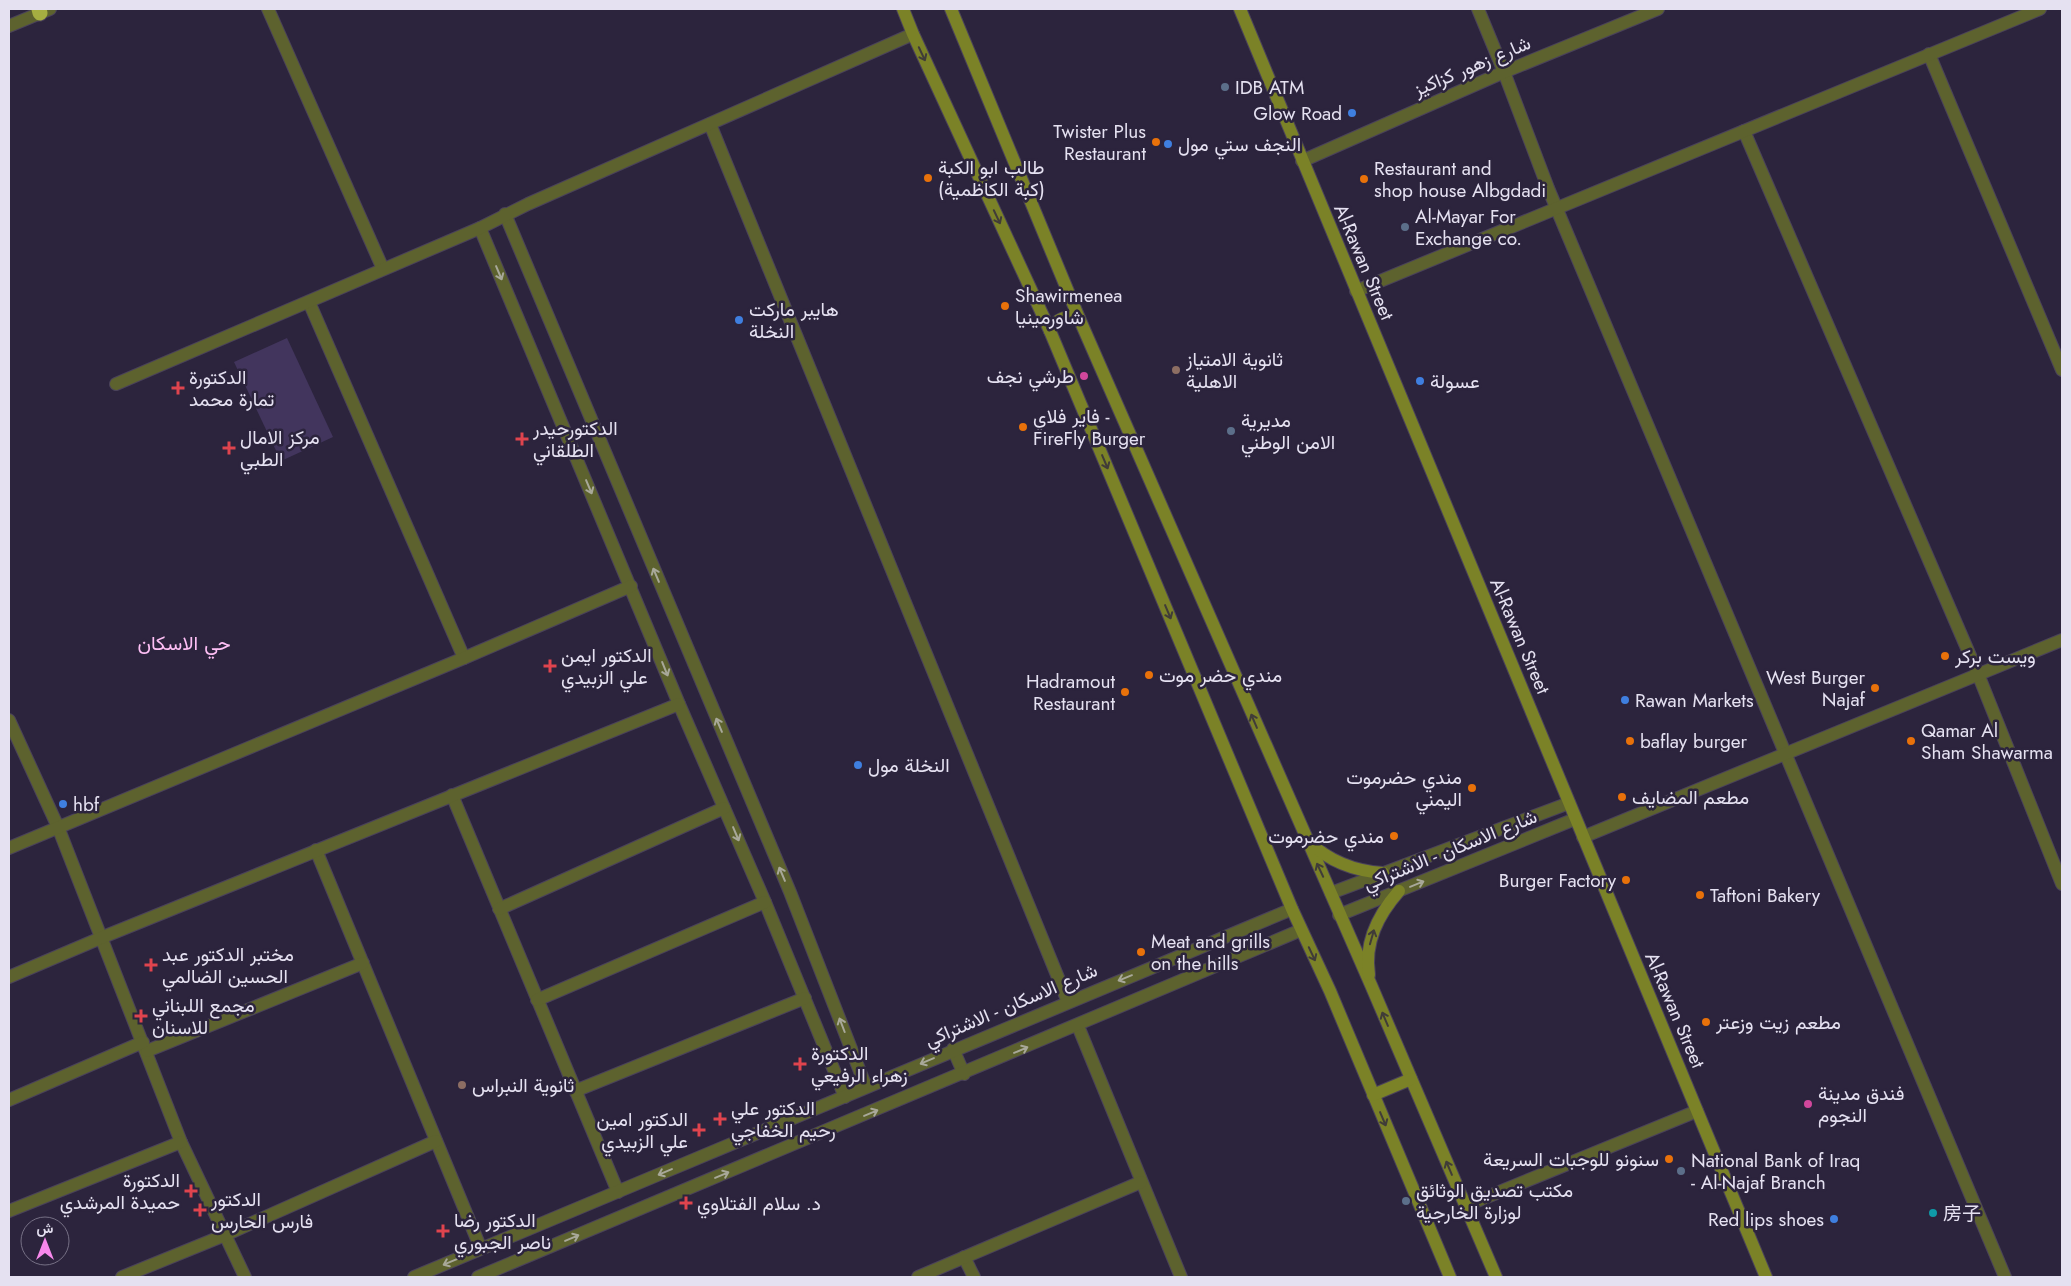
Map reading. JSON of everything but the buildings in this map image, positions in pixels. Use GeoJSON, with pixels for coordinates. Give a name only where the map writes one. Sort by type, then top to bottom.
{"type":"FeatureCollection","features":[{"type":"Feature","properties":{"kind":"main road"},"geometry":{"type":"LineString","coordinates":[[903,9],[1050,331],[1292,909],[1330,991],[1450,1277]]}},
{"type":"Feature","properties":{"kind":"main road"},"geometry":{"type":"LineString","coordinates":[[951,9],[1079,318],[1304,836],[1331,893],[1412,1079],[1496,1277]]}},
{"type":"Feature","properties":{"kind":"main road","name":"Al-Rawan Street"},"geometry":{"type":"LineString","coordinates":[[1240,9],[1766,1277]]}},
{"type":"Feature","properties":{"kind":"main road"},"geometry":{"type":"LineString","coordinates":[[1050,331],[1052,326],[1062,318],[1079,318]]}},
{"type":"Feature","properties":{"kind":"main road"},"geometry":{"type":"LineString","coordinates":[[1304,836],[1317,849],[1340,863],[1365,872],[1383,873]]}},
{"type":"Feature","properties":{"kind":"main road"},"geometry":{"type":"LineString","coordinates":[[1370,985],[1368,968],[1372,934],[1378,918],[1399,891]]}},
{"type":"Feature","properties":{"kind":"main road"},"geometry":{"type":"LineString","coordinates":[[1373,1095],[1412,1079]]}},
{"type":"Feature","properties":{"kind":"street"},"geometry":{"type":"LineString","coordinates":[[268,9],[383,269]]}},
{"type":"Feature","properties":{"kind":"street"},"geometry":{"type":"LineString","coordinates":[[1478,9],[1557,208],[2005,1277]]}},
{"type":"Feature","properties":{"kind":"street","name":"شارع زهور كزاكيز"},"geometry":{"type":"LineString","coordinates":[[1302,161],[1504,72],[1658,9]]}},
{"type":"Feature","properties":{"kind":"street"},"geometry":{"type":"LineString","coordinates":[[1356,291],[2040,9]]}},
{"type":"Feature","properties":{"kind":"street"},"geometry":{"type":"LineString","coordinates":[[9,26],[43,10]]}},
{"type":"Feature","properties":{"kind":"street"},"geometry":{"type":"LineString","coordinates":[[116,384],[480,228],[505,214],[913,34]]}},
{"type":"Feature","properties":{"kind":"street"},"geometry":{"type":"LineString","coordinates":[[1929,54],[2062,370]]}},
{"type":"Feature","properties":{"kind":"street"},"geometry":{"type":"LineString","coordinates":[[710,124],[1068,1002]]}},
{"type":"Feature","properties":{"kind":"street"},"geometry":{"type":"LineString","coordinates":[[1744,131],[1978,674],[2062,884]]}},
{"type":"Feature","properties":{"kind":"street"},"geometry":{"type":"LineString","coordinates":[[505,214],[790,892],[866,1087]]}},
{"type":"Feature","properties":{"kind":"street"},"geometry":{"type":"LineString","coordinates":[[480,228],[679,704],[765,902],[845,1097]]}},
{"type":"Feature","properties":{"kind":"street"},"geometry":{"type":"LineString","coordinates":[[309,302],[464,658]]}},
{"type":"Feature","properties":{"kind":"street"},"geometry":{"type":"LineString","coordinates":[[9,848],[464,658],[631,586]]}},
{"type":"Feature","properties":{"kind":"street"},"geometry":{"type":"LineString","coordinates":[[1583,837],[2062,640]]}},
{"type":"Feature","properties":{"kind":"street"},"geometry":{"type":"LineString","coordinates":[[9,978],[103,937],[679,704]]}},
{"type":"Feature","properties":{"kind":"street"},"geometry":{"type":"LineString","coordinates":[[9,720],[58,827],[103,937],[181,1142],[245,1277]]}},
{"type":"Feature","properties":{"kind":"street"},"geometry":{"type":"LineString","coordinates":[[452,796],[618,1192]]}},
{"type":"Feature","properties":{"kind":"street","name":"شارع الاسكان - الاشتراكي"},"geometry":{"type":"LineString","coordinates":[[1331,893],[1569,803]]}},
{"type":"Feature","properties":{"kind":"street"},"geometry":{"type":"LineString","coordinates":[[499,909],[724,808]]}},
{"type":"Feature","properties":{"kind":"street","name":"شارع الاسكان - الاشتراكي"},"geometry":{"type":"LineString","coordinates":[[1339,915],[1575,819]]}},
{"type":"Feature","properties":{"kind":"street"},"geometry":{"type":"LineString","coordinates":[[316,850],[481,1249]]}},
{"type":"Feature","properties":{"kind":"street"},"geometry":{"type":"LineString","coordinates":[[537,1000],[765,902]]}},
{"type":"Feature","properties":{"kind":"street","name":"شارع الاسكان - الاشتراكي"},"geometry":{"type":"LineString","coordinates":[[414,1277],[845,1097],[953,1049],[1292,909]]}},
{"type":"Feature","properties":{"kind":"street"},"geometry":{"type":"LineString","coordinates":[[478,1277],[1078,1026],[1301,930]]}},
{"type":"Feature","properties":{"kind":"street"},"geometry":{"type":"LineString","coordinates":[[9,1100],[363,963]]}},
{"type":"Feature","properties":{"kind":"street"},"geometry":{"type":"LineString","coordinates":[[576,1091],[805,998]]}},
{"type":"Feature","properties":{"kind":"street"},"geometry":{"type":"LineString","coordinates":[[1078,1026],[1181,1277]]}},
{"type":"Feature","properties":{"kind":"street"},"geometry":{"type":"LineString","coordinates":[[953,1049],[964,1074]]}},
{"type":"Feature","properties":{"kind":"street"},"geometry":{"type":"LineString","coordinates":[[1465,1206],[1697,1111]]}},
{"type":"Feature","properties":{"kind":"street"},"geometry":{"type":"LineString","coordinates":[[122,1277],[225,1235],[436,1141]]}},
{"type":"Feature","properties":{"kind":"street"},"geometry":{"type":"LineString","coordinates":[[9,1211],[181,1142]]}},
{"type":"Feature","properties":{"kind":"street"},"geometry":{"type":"LineString","coordinates":[[918,1277],[1142,1182]]}},
{"type":"Feature","properties":{"kind":"street"},"geometry":{"type":"LineString","coordinates":[[964,1257],[974,1277]]}},
{"type":"Feature","properties":{"kind":"shaded area"},"geometry":{"type":"Polygon","coordinates":[[[287,338],[333,437],[281,461],[234,362],[287,338]]]}},
{"type":"Feature","properties":{"kind":"place","name":"IDB ATM"},"geometry":{"type":"Point","coordinates":[1225,87]}},
{"type":"Feature","properties":{"kind":"place","name":"Glow Road"},"geometry":{"type":"Point","coordinates":[1352,113]}},
{"type":"Feature","properties":{"kind":"place","name":"Twister Plus Restaurant"},"geometry":{"type":"Point","coordinates":[1156,142]}},
{"type":"Feature","properties":{"kind":"place","name":"النجف ستي مول"},"geometry":{"type":"Point","coordinates":[1168,144]}},
{"type":"Feature","properties":{"kind":"place","name":"طالب ابو الكبة (كبة الكاظمية)"},"geometry":{"type":"Point","coordinates":[928,178]}},
{"type":"Feature","properties":{"kind":"place","name":"Restaurant and shop house Albgdadi"},"geometry":{"type":"Point","coordinates":[1364,179]}},
{"type":"Feature","properties":{"kind":"place","name":"Al-Mayar For Exchange co."},"geometry":{"type":"Point","coordinates":[1405,227]}},
{"type":"Feature","properties":{"kind":"place","name":"Shawirmenea شاورمينيا"},"geometry":{"type":"Point","coordinates":[1005,306]}},
{"type":"Feature","properties":{"kind":"place","name":"هايبر ماركت النخلة"},"geometry":{"type":"Point","coordinates":[739,320]}},
{"type":"Feature","properties":{"kind":"place","name":"ثانوية الامتياز الاهلية"},"geometry":{"type":"Point","coordinates":[1176,370]}},
{"type":"Feature","properties":{"kind":"place","name":"طرشي نجف"},"geometry":{"type":"Point","coordinates":[1084,376]}},
{"type":"Feature","properties":{"kind":"place","name":"عسولة"},"geometry":{"type":"Point","coordinates":[1420,381]}},
{"type":"Feature","properties":{"kind":"place","name":"الدكتورة تمارة محمد"},"geometry":{"type":"Point","coordinates":[178,388]}},
{"type":"Feature","properties":{"kind":"place","name":"فاير فلاي - FireFly Burger"},"geometry":{"type":"Point","coordinates":[1023,427]}},
{"type":"Feature","properties":{"kind":"place","name":"مديرية الامن الوطني"},"geometry":{"type":"Point","coordinates":[1231,431]}},
{"type":"Feature","properties":{"kind":"place","name":"الدكتورحيدر الطلقاني"},"geometry":{"type":"Point","coordinates":[522,439]}},
{"type":"Feature","properties":{"kind":"place","name":"مركز الامال الطبي"},"geometry":{"type":"Point","coordinates":[229,448]}},
{"type":"Feature","properties":{"kind":"place","name":"ويست بركر"},"geometry":{"type":"Point","coordinates":[1945,656]}},
{"type":"Feature","properties":{"kind":"place","name":"الدكتور ايمن علي الزبيدي"},"geometry":{"type":"Point","coordinates":[550,666]}},
{"type":"Feature","properties":{"kind":"place","name":"مندي حضر موت"},"geometry":{"type":"Point","coordinates":[1149,675]}},
{"type":"Feature","properties":{"kind":"place","name":"West Burger Najaf"},"geometry":{"type":"Point","coordinates":[1875,688]}},
{"type":"Feature","properties":{"kind":"place","name":"Hadramout Restaurant"},"geometry":{"type":"Point","coordinates":[1125,692]}},
{"type":"Feature","properties":{"kind":"place","name":"Rawan Markets"},"geometry":{"type":"Point","coordinates":[1625,700]}},
{"type":"Feature","properties":{"kind":"place","name":"baflay burger"},"geometry":{"type":"Point","coordinates":[1630,741]}},
{"type":"Feature","properties":{"kind":"place","name":"Qamar Al Sham Shawarma"},"geometry":{"type":"Point","coordinates":[1911,741]}},
{"type":"Feature","properties":{"kind":"place","name":"النخلة مول"},"geometry":{"type":"Point","coordinates":[858,765]}},
{"type":"Feature","properties":{"kind":"place","name":"مندي حضرموت اليمني"},"geometry":{"type":"Point","coordinates":[1472,788]}},
{"type":"Feature","properties":{"kind":"place","name":"مطعم المضايف"},"geometry":{"type":"Point","coordinates":[1622,797]}},
{"type":"Feature","properties":{"kind":"place","name":"hbf"},"geometry":{"type":"Point","coordinates":[63,804]}},
{"type":"Feature","properties":{"kind":"place","name":"مندي حضرموت"},"geometry":{"type":"Point","coordinates":[1394,836]}},
{"type":"Feature","properties":{"kind":"place","name":"Burger Factory"},"geometry":{"type":"Point","coordinates":[1626,880]}},
{"type":"Feature","properties":{"kind":"place","name":"Taftoni Bakery"},"geometry":{"type":"Point","coordinates":[1700,895]}},
{"type":"Feature","properties":{"kind":"place","name":"Meat and grills on the hills"},"geometry":{"type":"Point","coordinates":[1141,952]}},
{"type":"Feature","properties":{"kind":"place","name":"مختبر الدكتور عبد الحسين الضالمي"},"geometry":{"type":"Point","coordinates":[151,965]}},
{"type":"Feature","properties":{"kind":"place","name":"مجمع اللبناني للاسنان"},"geometry":{"type":"Point","coordinates":[141,1016]}},
{"type":"Feature","properties":{"kind":"place","name":"مطعم زيت وزعتر"},"geometry":{"type":"Point","coordinates":[1706,1022]}},
{"type":"Feature","properties":{"kind":"place","name":"الدكتورة زهراء الرفيعي"},"geometry":{"type":"Point","coordinates":[800,1064]}},
{"type":"Feature","properties":{"kind":"place","name":"ثانوية النبراس"},"geometry":{"type":"Point","coordinates":[462,1085]}},
{"type":"Feature","properties":{"kind":"place","name":"فندق مدينة النجوم"},"geometry":{"type":"Point","coordinates":[1808,1104]}},
{"type":"Feature","properties":{"kind":"place","name":"الدكتور علي رحيم الخفاجي"},"geometry":{"type":"Point","coordinates":[720,1119]}},
{"type":"Feature","properties":{"kind":"place","name":"الدكتور امين علي الزبيدي"},"geometry":{"type":"Point","coordinates":[699,1130]}},
{"type":"Feature","properties":{"kind":"place","name":"سنونو للوجبات السريعة"},"geometry":{"type":"Point","coordinates":[1669,1159]}},
{"type":"Feature","properties":{"kind":"place","name":"National Bank of Iraq - Al-Najaf Branch"},"geometry":{"type":"Point","coordinates":[1681,1171]}},
{"type":"Feature","properties":{"kind":"place","name":"الدكتورة حميدة المرشدي"},"geometry":{"type":"Point","coordinates":[191,1191]}},
{"type":"Feature","properties":{"kind":"place","name":"مكتب تصديق الوثائق لوزارة الخارجية"},"geometry":{"type":"Point","coordinates":[1406,1201]}},
{"type":"Feature","properties":{"kind":"place","name":"د. سلام الفتلاوي"},"geometry":{"type":"Point","coordinates":[686,1203]}},
{"type":"Feature","properties":{"kind":"place","name":"الدكتور فارس الحارس"},"geometry":{"type":"Point","coordinates":[200,1210]}},
{"type":"Feature","properties":{"kind":"place","name":"房子"},"geometry":{"type":"Point","coordinates":[1933,1213]}},
{"type":"Feature","properties":{"kind":"place","name":"Red lips shoes"},"geometry":{"type":"Point","coordinates":[1834,1219]}},
{"type":"Feature","properties":{"kind":"place","name":"الدكتور رضا ناصر الجبوري"},"geometry":{"type":"Point","coordinates":[443,1231]}},
{"type":"Feature","properties":{"kind":"district","name":"حي الاسكان"},"geometry":{"type":"Point","coordinates":[184,643]}}]}
